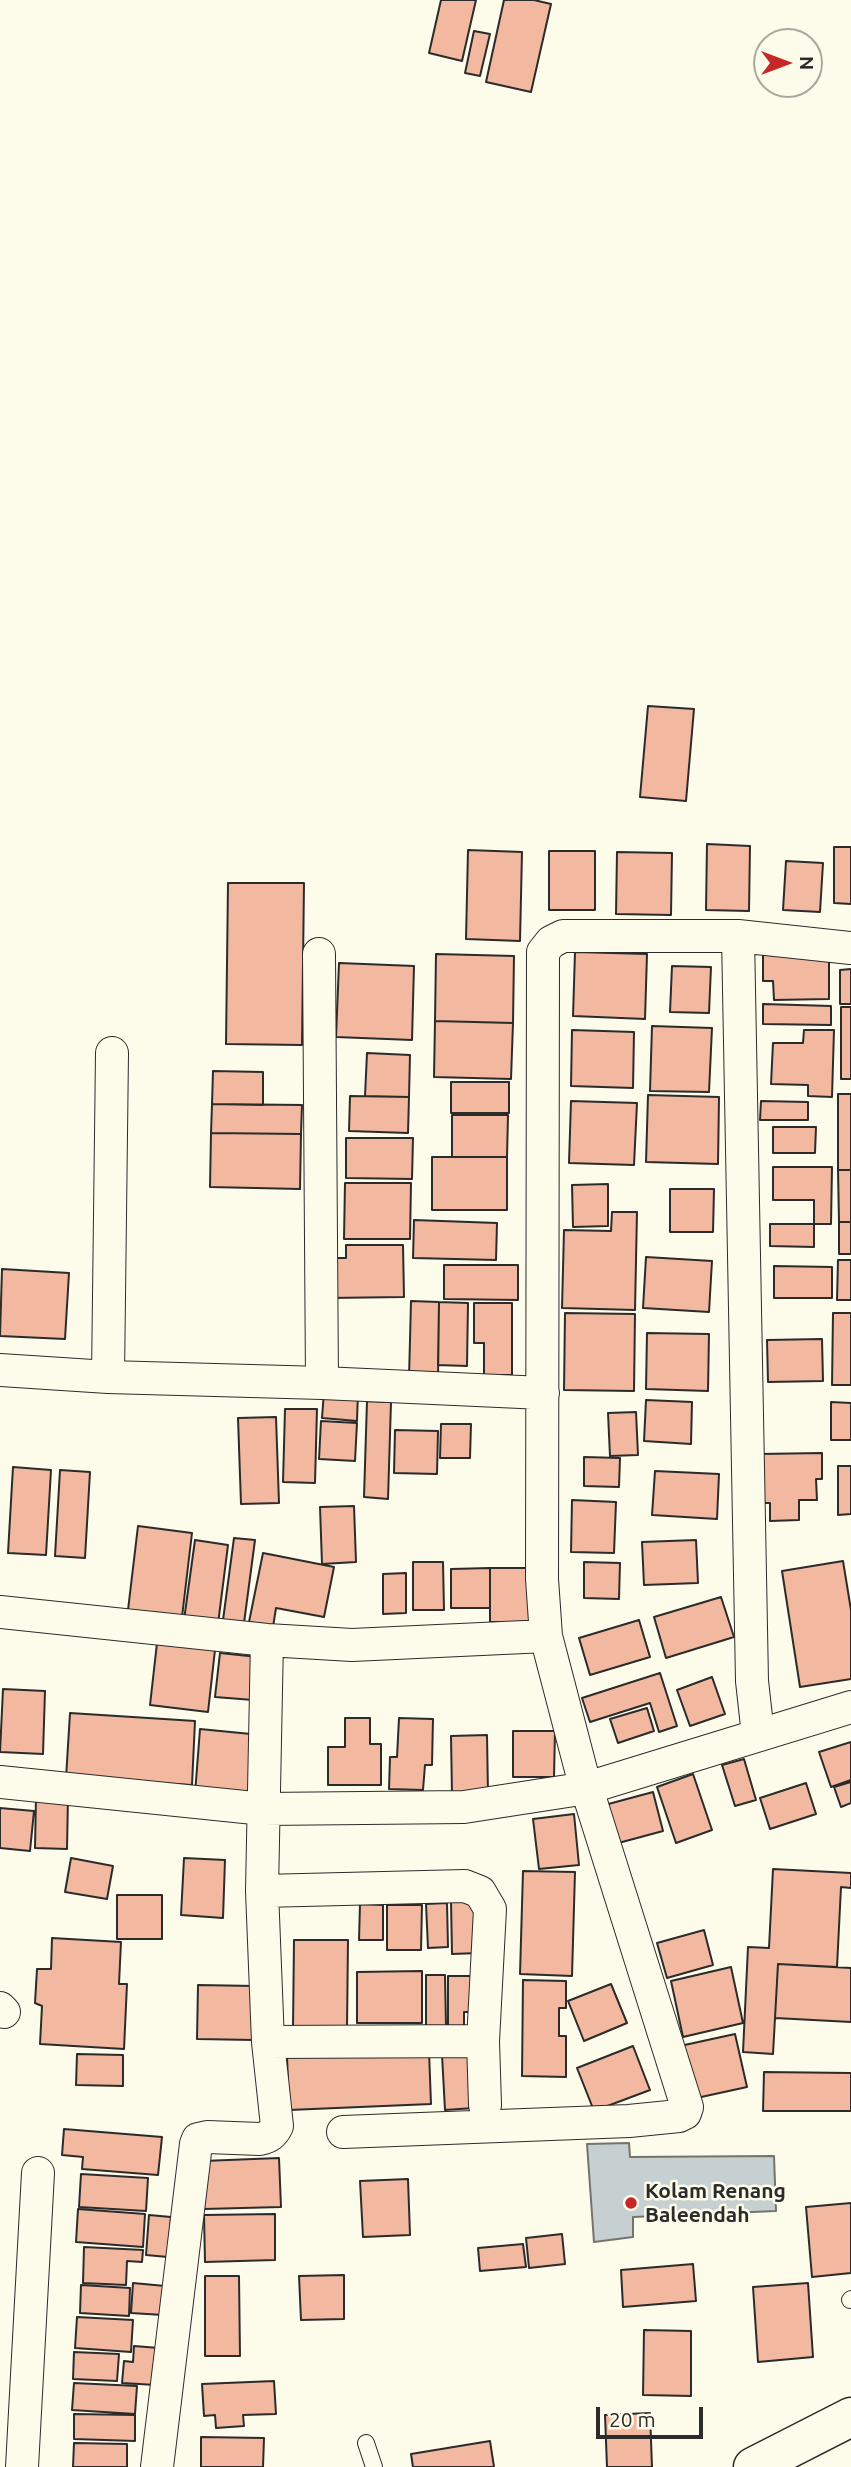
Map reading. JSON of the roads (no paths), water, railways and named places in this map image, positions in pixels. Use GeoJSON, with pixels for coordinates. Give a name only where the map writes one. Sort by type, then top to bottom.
{"type":"FeatureCollection","features":[{"type":"Feature","properties":{"kind":"main road"},"geometry":{"type":"LineString","coordinates":[[753,2467],[851,2417]]}},
{"type":"Feature","properties":{"kind":"street"},"geometry":{"type":"LineString","coordinates":[[342,2132],[628,2121],[679,2116],[685,2113],[687,2107],[587,1788],[546,1636],[542,1579],[543,953],[551,942],[563,936],[738,936],[851,948]]}},
{"type":"Feature","properties":{"kind":"street"},"geometry":{"type":"LineString","coordinates":[[738,936],[752,1681],[758,1735]]}},
{"type":"Feature","properties":{"kind":"street"},"geometry":{"type":"LineString","coordinates":[[319,954],[322,1383]]}},
{"type":"Feature","properties":{"kind":"street"},"geometry":{"type":"LineString","coordinates":[[108,1377],[112,1053]]}},
{"type":"Feature","properties":{"kind":"street"},"geometry":{"type":"LineString","coordinates":[[0,1370],[108,1377],[322,1383],[543,1394]]}},
{"type":"Feature","properties":{"kind":"street"},"geometry":{"type":"LineString","coordinates":[[0,1612],[267,1640],[352,1645],[546,1636]]}},
{"type":"Feature","properties":{"kind":"street"},"geometry":{"type":"LineString","coordinates":[[157,2467],[196,2144],[201,2138],[260,2139],[273,2134],[277,2126],[268,2042],[262,1891],[267,1640]]}},
{"type":"Feature","properties":{"kind":"street"},"geometry":{"type":"LineString","coordinates":[[0,1782],[264,1808],[464,1807],[587,1788],[851,1707]]}},
{"type":"Feature","properties":{"kind":"street"},"geometry":{"type":"LineString","coordinates":[[262,1891],[465,1886],[480,1892],[490,1909],[483,2041],[485,2105]]}},
{"type":"Feature","properties":{"kind":"street"},"geometry":{"type":"LineString","coordinates":[[268,2042],[483,2041]]}},
{"type":"Feature","properties":{"kind":"street"},"geometry":{"type":"LineString","coordinates":[[22,2467],[38,2173]]}},
{"type":"Feature","properties":{"kind":"lane"},"geometry":{"type":"LineString","coordinates":[[366,2443],[374,2467]]}},
{"type":"Feature","properties":{"kind":"place","name":"Kolam Renang Baleendah"},"geometry":{"type":"Point","coordinates":[631,2203]}}]}
